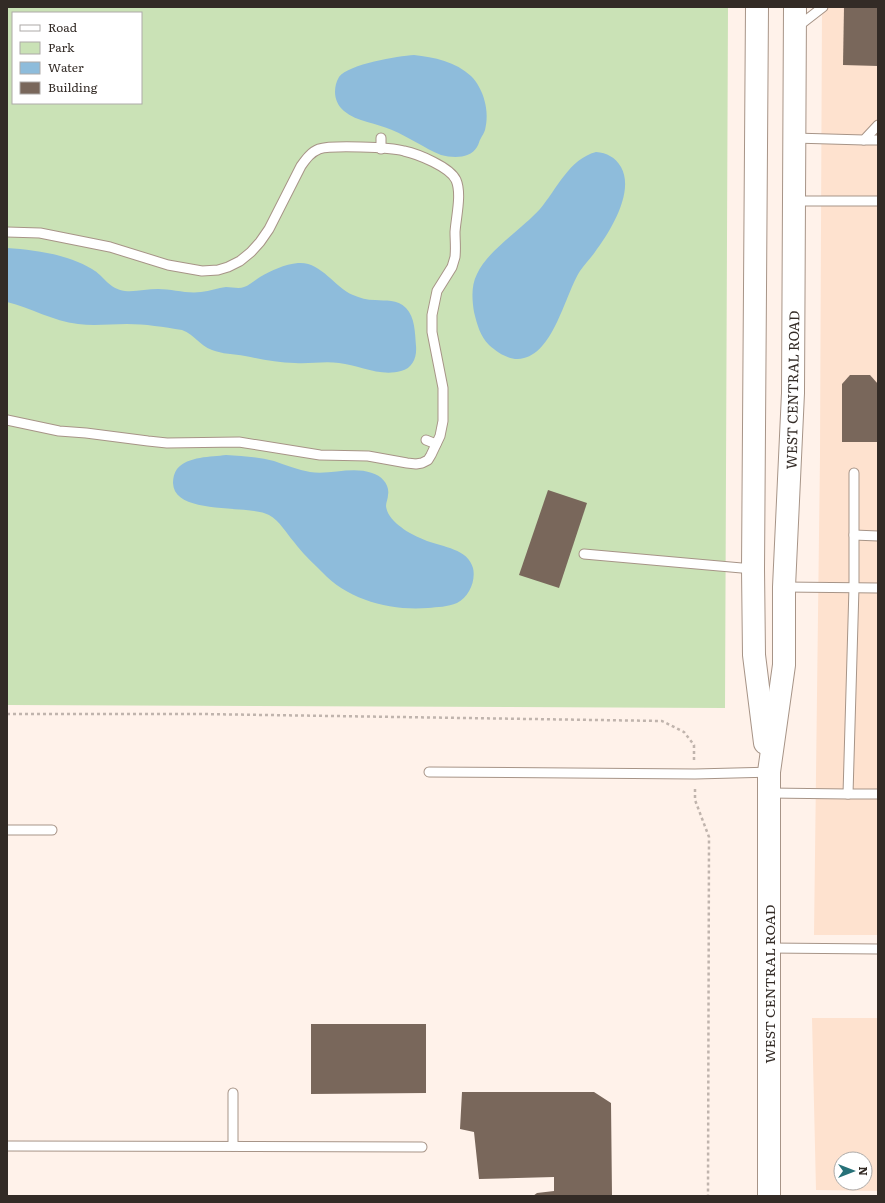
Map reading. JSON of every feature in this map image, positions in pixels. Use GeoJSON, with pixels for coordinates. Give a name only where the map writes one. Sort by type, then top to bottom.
{"type":"FeatureCollection","features":[{"type":"Feature","properties":{"kind":"main road","name":"WEST CENTRAL ROAD"},"geometry":{"type":"LineString","coordinates":[[757,7],[753,568],[754,655],[769,783],[769,1196]]}},
{"type":"Feature","properties":{"kind":"main road","name":"WEST CENTRAL ROAD"},"geometry":{"type":"LineString","coordinates":[[769,783],[784,665],[784,587],[793,393],[796,7]]}},
{"type":"Feature","properties":{"kind":"lane"},"geometry":{"type":"LineString","coordinates":[[795,29],[823,7]]}},
{"type":"Feature","properties":{"kind":"lane"},"geometry":{"type":"LineString","coordinates":[[864,140],[878,125]]}},
{"type":"Feature","properties":{"kind":"lane"},"geometry":{"type":"LineString","coordinates":[[381,138],[381,149]]}},
{"type":"Feature","properties":{"kind":"lane"},"geometry":{"type":"LineString","coordinates":[[794,138],[878,140]]}},
{"type":"Feature","properties":{"kind":"lane"},"geometry":{"type":"LineString","coordinates":[[7,232],[40,233],[110,247],[168,265],[202,271],[218,270],[240,261],[260,242],[269,229],[301,166],[311,154],[318,150],[327,148],[405,151],[439,165],[452,175],[456,181],[458,189],[455,257],[452,266],[437,290],[432,315],[432,332],[441,379],[444,405],[442,428],[432,455],[428,460],[419,464],[412,464],[368,456],[314,455],[264,445],[239,442],[167,443],[59,431],[7,420]]}},
{"type":"Feature","properties":{"kind":"lane"},"geometry":{"type":"LineString","coordinates":[[795,201],[878,201]]}},
{"type":"Feature","properties":{"kind":"lane"},"geometry":{"type":"LineString","coordinates":[[426,440],[436,444]]}},
{"type":"Feature","properties":{"kind":"lane"},"geometry":{"type":"LineString","coordinates":[[848,794],[854,587],[854,473]]}},
{"type":"Feature","properties":{"kind":"lane"},"geometry":{"type":"LineString","coordinates":[[854,535],[878,536]]}},
{"type":"Feature","properties":{"kind":"lane"},"geometry":{"type":"LineString","coordinates":[[584,554],[753,568]]}},
{"type":"Feature","properties":{"kind":"lane"},"geometry":{"type":"LineString","coordinates":[[784,587],[878,588]]}},
{"type":"Feature","properties":{"kind":"lane"},"geometry":{"type":"LineString","coordinates":[[429,772],[695,774],[848,794],[878,794]]}},
{"type":"Feature","properties":{"kind":"lane"},"geometry":{"type":"LineString","coordinates":[[7,830],[52,830]]}},
{"type":"Feature","properties":{"kind":"lane"},"geometry":{"type":"LineString","coordinates":[[769,948],[878,949]]}},
{"type":"Feature","properties":{"kind":"lane"},"geometry":{"type":"LineString","coordinates":[[233,1093],[233,1146]]}},
{"type":"Feature","properties":{"kind":"lane"},"geometry":{"type":"LineString","coordinates":[[7,1146],[422,1147]]}},
{"type":"Feature","properties":{"kind":"path"},"geometry":{"type":"LineString","coordinates":[[7,714],[200,714],[662,722],[684,732],[694,745],[695,800],[709,837],[708,1196]]}},
{"type":"Feature","properties":{"kind":"shaded area"},"geometry":{"type":"Polygon","coordinates":[[[822,7],[878,7],[878,935],[814,935],[820,455],[822,7]]]}},
{"type":"Feature","properties":{"kind":"shaded area"},"geometry":{"type":"Polygon","coordinates":[[[812,1018],[878,1018],[878,1191],[873,1191],[873,1151],[833,1151],[833,1190],[816,1190],[812,1018]]]}},
{"type":"Feature","properties":{"kind":"green space"},"geometry":{"type":"Polygon","coordinates":[[[7,7],[728,7],[725,708],[7,705],[7,7]]]}},
{"type":"Feature","properties":{"kind":"water"},"geometry":{"type":"Polygon","coordinates":[[[414,55],[429,57],[452,64],[465,71],[476,81],[485,101],[487,116],[485,131],[478,146],[470,154],[461,157],[441,155],[392,130],[355,118],[344,111],[339,105],[336,97],[335,86],[339,77],[344,72],[374,62],[414,55]]]}},
{"type":"Feature","properties":{"kind":"water"},"geometry":{"type":"Polygon","coordinates":[[[596,152],[604,153],[616,161],[621,167],[625,177],[623,200],[614,223],[601,244],[580,271],[558,321],[543,345],[534,353],[524,358],[514,359],[505,356],[489,345],[479,330],[474,312],[472,293],[475,278],[482,265],[489,257],[540,209],[571,168],[578,161],[596,152]]]}},
{"type":"Feature","properties":{"kind":"water"},"geometry":{"type":"Polygon","coordinates":[[[7,248],[62,256],[92,269],[115,288],[125,291],[158,289],[185,292],[204,292],[226,287],[242,288],[278,268],[298,263],[306,263],[320,270],[353,295],[372,300],[395,302],[403,305],[409,312],[414,326],[416,350],[415,358],[411,365],[405,370],[385,373],[333,362],[301,363],[270,361],[216,351],[208,348],[182,330],[134,324],[84,325],[60,320],[7,302],[7,248]]]}},
{"type":"Feature","properties":{"kind":"water"},"geometry":{"type":"Polygon","coordinates":[[[226,455],[274,461],[296,469],[310,472],[318,473],[357,470],[379,476],[388,488],[386,506],[391,518],[407,531],[427,541],[454,550],[466,557],[473,568],[474,573],[471,588],[465,597],[457,603],[428,608],[399,608],[370,602],[344,590],[332,582],[304,554],[280,524],[269,515],[245,510],[198,505],[185,500],[177,493],[173,483],[173,477],[177,469],[182,465],[193,459],[226,455]]]}},
{"type":"Feature","properties":{"kind":"building"},"geometry":{"type":"Polygon","coordinates":[[[844,7],[878,7],[878,66],[843,65],[844,7]]]}},
{"type":"Feature","properties":{"kind":"building"},"geometry":{"type":"Polygon","coordinates":[[[850,375],[870,375],[878,384],[878,442],[842,442],[842,384],[850,375]]]}},
{"type":"Feature","properties":{"kind":"building"},"geometry":{"type":"Polygon","coordinates":[[[548,490],[587,503],[559,588],[519,575],[548,490]]]}},
{"type":"Feature","properties":{"kind":"building"},"geometry":{"type":"Polygon","coordinates":[[[311,1024],[426,1024],[426,1093],[311,1094],[311,1024]]]}},
{"type":"Feature","properties":{"kind":"building"},"geometry":{"type":"Polygon","coordinates":[[[462,1092],[594,1092],[611,1103],[612,1196],[533,1196],[537,1193],[554,1191],[554,1177],[479,1179],[474,1132],[460,1129],[462,1092]]]}}]}
